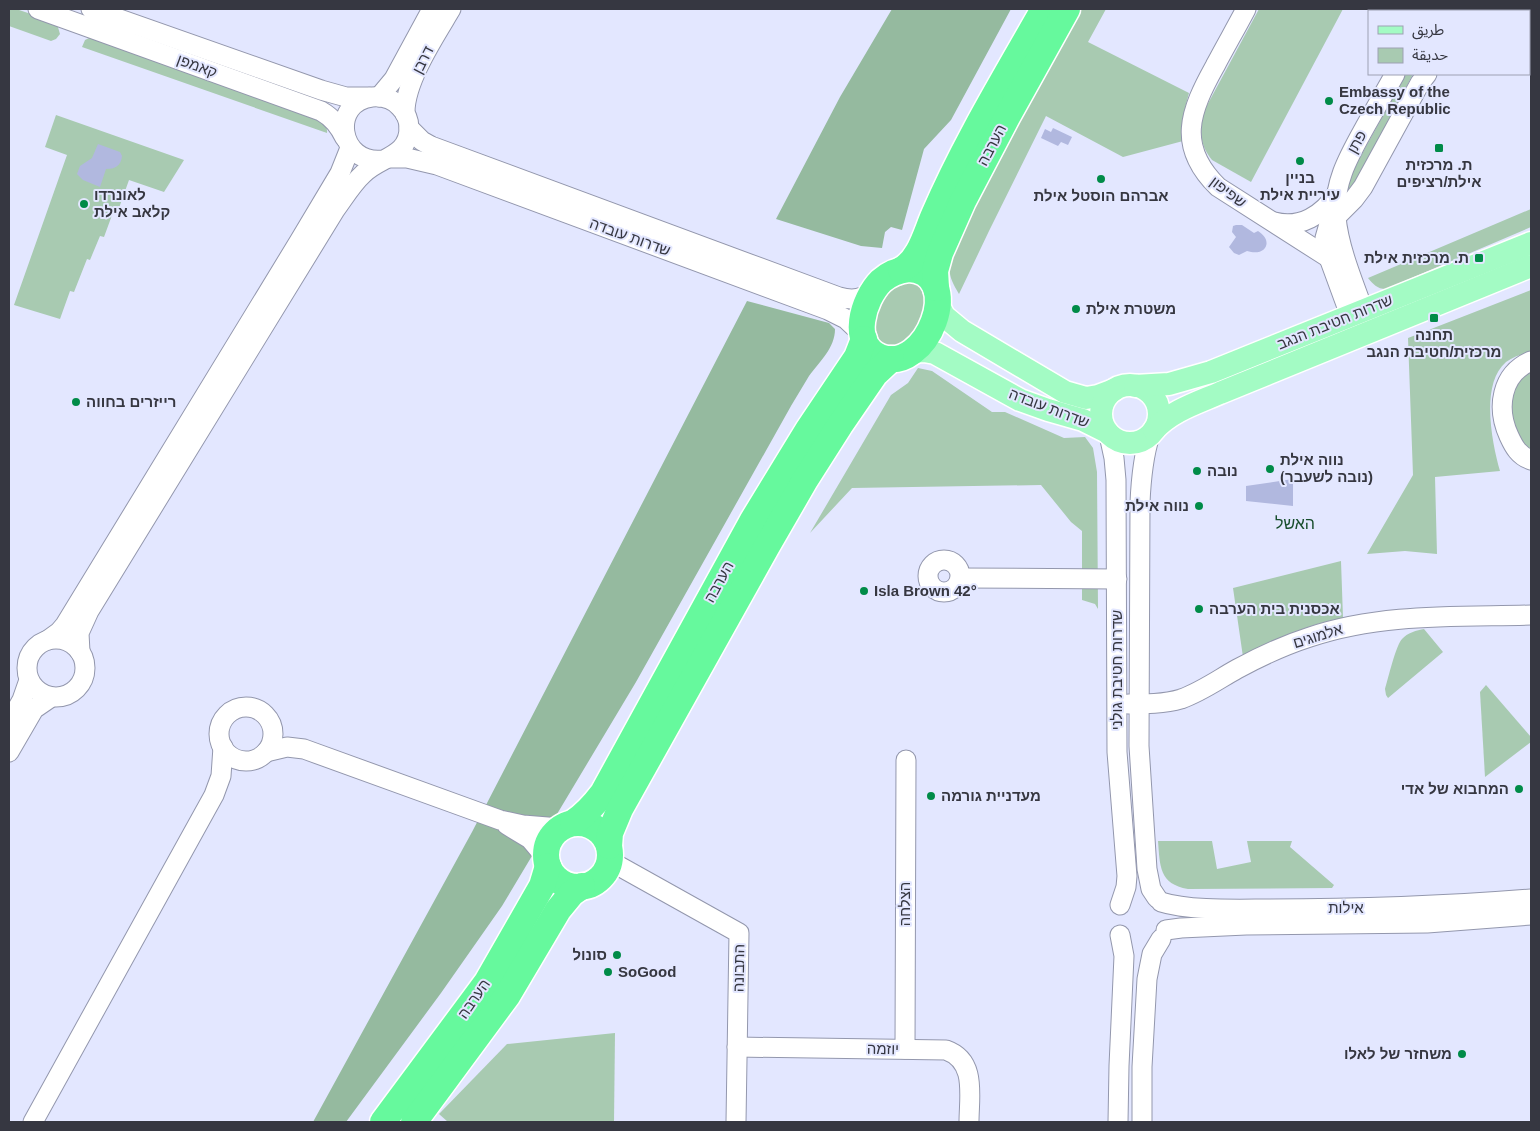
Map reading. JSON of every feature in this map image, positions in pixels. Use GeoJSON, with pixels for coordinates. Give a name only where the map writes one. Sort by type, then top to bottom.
{"type":"FeatureCollection","features":[{"type":"Feature","properties":{"kind":"highway","name":"הערבה"},"geometry":{"type":"LineString","coordinates":[[901,270],[910,264],[919,251],[962,154],[1044,9]]}},
{"type":"Feature","properties":{"kind":"highway","name":"הערבה"},"geometry":{"type":"LineString","coordinates":[[937,296],[935,271],[940,253],[963,201],[1067,9]]}},
{"type":"Feature","properties":{"kind":"highway"},"geometry":{"type":"LineString","coordinates":[[916,269],[928,276],[937,296],[934,321],[919,345],[901,355],[878,356],[872,352],[864,337],[863,315],[874,289],[887,277],[901,270],[916,269]]}},
{"type":"Feature","properties":{"kind":"highway","name":"הערבה"},"geometry":{"type":"LineString","coordinates":[[567,826],[585,815],[594,806],[602,793],[754,520],[808,430],[857,357],[864,337]]}},
{"type":"Feature","properties":{"kind":"highway","name":"הערבה"},"geometry":{"type":"LineString","coordinates":[[609,853],[610,833],[620,809],[784,516],[844,418],[875,374],[901,355]]}},
{"type":"Feature","properties":{"kind":"highway"},"geometry":{"type":"LineString","coordinates":[[584,823],[602,833],[609,853],[604,874],[597,881],[587,886],[576,887],[566,885],[557,879],[547,862],[546,851],[549,841],[555,832],[567,826],[584,823]]}},
{"type":"Feature","properties":{"kind":"highway","name":"הערבה"},"geometry":{"type":"LineString","coordinates":[[383,1122],[487,982],[542,886],[547,862]]}},
{"type":"Feature","properties":{"kind":"highway","name":"הערבה"},"geometry":{"type":"LineString","coordinates":[[414,1122],[507,996],[558,910],[572,893],[582,886]]}},
{"type":"Feature","properties":{"kind":"main road","name":"שדרות חטיבת הנגב"},"geometry":{"type":"LineString","coordinates":[[1152,432],[1161,422],[1183,409],[1531,243]]}},
{"type":"Feature","properties":{"kind":"main road","name":"שדרות חטיבת הנגב"},"geometry":{"type":"LineString","coordinates":[[1136,386],[1169,384],[1201,376],[1531,266]]}},
{"type":"Feature","properties":{"kind":"main road","name":"שדרות עובדה"},"geometry":{"type":"LineString","coordinates":[[937,296],[944,316],[962,331],[1065,392],[1080,397],[1092,398],[1114,390]]}},
{"type":"Feature","properties":{"kind":"main road","name":"שדרות עובדה"},"geometry":{"type":"LineString","coordinates":[[901,355],[924,351],[935,353],[1024,402],[1082,420],[1108,433]]}},
{"type":"Feature","properties":{"kind":"main road"},"geometry":{"type":"LineString","coordinates":[[1124,386],[1136,386],[1146,390],[1154,398],[1158,408],[1158,420],[1152,432],[1141,441],[1130,443],[1118,441],[1108,433],[1101,420],[1101,408],[1106,398],[1114,390],[1124,386]]}},
{"type":"Feature","properties":{"kind":"street","name":"קאמפן"},"geometry":{"type":"LineString","coordinates":[[38,9],[321,111],[338,126],[348,143]]}},
{"type":"Feature","properties":{"kind":"street","name":"קאמפן"},"geometry":{"type":"LineString","coordinates":[[91,9],[333,94],[346,97],[375,97]]}},
{"type":"Feature","properties":{"kind":"street","name":"דרבן"},"geometry":{"type":"LineString","coordinates":[[375,97],[394,79],[432,9]]}},
{"type":"Feature","properties":{"kind":"street","name":"דרבן"},"geometry":{"type":"LineString","coordinates":[[407,121],[407,96],[414,77],[451,9]]}},
{"type":"Feature","properties":{"kind":"street","name":"שפיפון"},"geometry":{"type":"LineString","coordinates":[[1246,9],[1200,93],[1194,109],[1191,124],[1194,152],[1199,165],[1218,187],[1329,258]]}},
{"type":"Feature","properties":{"kind":"street","name":"פתן"},"geometry":{"type":"LineString","coordinates":[[1360,324],[1336,216],[1337,193],[1345,164],[1394,75]]}},
{"type":"Feature","properties":{"kind":"street"},"geometry":{"type":"LineString","coordinates":[[1336,216],[1354,199],[1363,187],[1426,75]]}},
{"type":"Feature","properties":{"kind":"street"},"geometry":{"type":"LineString","coordinates":[[80,652],[80,633],[89,612],[315,244],[350,190],[363,174],[372,166],[386,159],[394,155],[403,146],[408,135],[407,121],[399,106],[394,102],[375,97],[358,102],[350,110],[345,122],[344,128],[348,143],[358,155],[364,158],[370,160],[386,159]]}},
{"type":"Feature","properties":{"kind":"street","name":"שדרות עובדה"},"geometry":{"type":"LineString","coordinates":[[407,121],[422,141],[431,146],[839,296],[848,299],[859,299],[867,296],[874,289]]}},
{"type":"Feature","properties":{"kind":"street"},"geometry":{"type":"LineString","coordinates":[[48,640],[64,640],[73,645],[80,652],[84,661],[85,671],[83,680],[78,688],[60,698],[50,698],[34,688],[26,671],[31,653],[37,646],[59,632],[70,617],[323,202],[340,173],[348,143]]}},
{"type":"Feature","properties":{"kind":"street","name":"שדרות עובדה"},"geometry":{"type":"LineString","coordinates":[[386,159],[407,158],[436,166],[828,310],[846,319],[864,337]]}},
{"type":"Feature","properties":{"kind":"street"},"geometry":{"type":"LineString","coordinates":[[1270,221],[1289,224],[1308,220],[1324,210],[1337,193]]}},
{"type":"Feature","properties":{"kind":"street","name":"פתן"},"geometry":{"type":"LineString","coordinates":[[1336,216],[1328,228],[1325,238],[1329,258],[1360,324]]}},
{"type":"Feature","properties":{"kind":"street"},"geometry":{"type":"LineString","coordinates":[[1531,361],[1523,364],[1512,375],[1505,386],[1501,411],[1504,426],[1512,444],[1522,457],[1531,460]]}},
{"type":"Feature","properties":{"kind":"street","name":"שדרות חטיבת גולני"},"geometry":{"type":"LineString","coordinates":[[1152,432],[1146,446],[1142,468],[1140,503],[1140,751],[1147,869],[1151,889],[1159,900]]}},
{"type":"Feature","properties":{"kind":"street","name":"שדרות חטיבת גולני"},"geometry":{"type":"LineString","coordinates":[[1108,433],[1113,453],[1116,480],[1118,763],[1127,876],[1126,887],[1120,906]]}},
{"type":"Feature","properties":{"kind":"street"},"geometry":{"type":"LineString","coordinates":[[960,578],[1117,579]]}},
{"type":"Feature","properties":{"kind":"street","name":"אלמוגים"},"geometry":{"type":"LineString","coordinates":[[1117,704],[1167,702],[1182,698],[1287,645],[1358,625],[1418,618],[1531,615]]}},
{"type":"Feature","properties":{"kind":"street"},"geometry":{"type":"LineString","coordinates":[[9,723],[26,693],[29,680]]}},
{"type":"Feature","properties":{"kind":"street"},"geometry":{"type":"LineString","coordinates":[[9,752],[34,710],[50,698]]}},
{"type":"Feature","properties":{"kind":"street"},"geometry":{"type":"LineString","coordinates":[[272,727],[273,737],[258,756],[234,758],[223,747],[219,734],[220,727],[228,714],[238,709],[256,709],[267,717],[272,727],[286,740],[304,750]]}},
{"type":"Feature","properties":{"kind":"street"},"geometry":{"type":"LineString","coordinates":[[214,795],[221,776],[223,747]]}},
{"type":"Feature","properties":{"kind":"street"},"geometry":{"type":"LineString","coordinates":[[33,1122],[214,795],[227,778],[244,762],[288,747],[304,750],[500,820],[523,825],[567,826]]}},
{"type":"Feature","properties":{"kind":"street","name":"הצלחה"},"geometry":{"type":"LineString","coordinates":[[905,1049],[906,760]]}},
{"type":"Feature","properties":{"kind":"street"},"geometry":{"type":"LineString","coordinates":[[500,820],[530,840],[547,862]]}},
{"type":"Feature","properties":{"kind":"street","name":"התבונה"},"geometry":{"type":"LineString","coordinates":[[609,853],[740,933],[736,1122]]}},
{"type":"Feature","properties":{"kind":"street"},"geometry":{"type":"LineString","coordinates":[[1118,1122],[1124,956],[1116,920],[1120,906],[1127,898],[1137,894],[1147,894],[1159,900],[1168,915],[1163,934],[1152,954],[1147,979],[1143,1049],[1142,1122]]}},
{"type":"Feature","properties":{"kind":"street","name":"אילות"},"geometry":{"type":"LineString","coordinates":[[1159,900],[1174,905],[1218,908],[1345,908],[1440,906],[1531,899]]}},
{"type":"Feature","properties":{"kind":"street","name":"אילות"},"geometry":{"type":"LineString","coordinates":[[1163,934],[1181,928],[1246,925],[1427,923],[1531,915]]}},
{"type":"Feature","properties":{"kind":"street"},"geometry":{"type":"LineString","coordinates":[[1120,935],[1127,942],[1142,946],[1152,944],[1163,934]]}},
{"type":"Feature","properties":{"kind":"street","name":"יוזמה"},"geometry":{"type":"LineString","coordinates":[[737,1047],[946,1050],[958,1055],[968,1074],[969,1122]]}},
{"type":"Feature","properties":{"kind":"green space"},"geometry":{"type":"Polygon","coordinates":[[[9,9],[16,9],[52,21],[57,24],[60,34],[51,41],[9,26],[9,9]]]}},
{"type":"Feature","properties":{"kind":"green space"},"geometry":{"type":"Polygon","coordinates":[[[892,9],[1011,9],[951,120],[924,149],[902,230],[891,227],[885,232],[882,248],[861,246],[776,219],[840,97],[892,9]]]}},
{"type":"Feature","properties":{"kind":"green space"},"geometry":{"type":"Polygon","coordinates":[[[1079,9],[1106,9],[1088,42],[1189,93],[1183,116],[1183,141],[1123,157],[1046,116],[959,294],[950,275],[952,255],[1008,138],[1079,9]]]}},
{"type":"Feature","properties":{"kind":"green space"},"geometry":{"type":"Polygon","coordinates":[[[1259,9],[1343,9],[1251,182],[1212,160],[1202,142],[1201,130],[1205,109],[1259,9]]]}},
{"type":"Feature","properties":{"kind":"green space"},"geometry":{"type":"Polygon","coordinates":[[[93,36],[315,114],[322,120],[327,133],[82,47],[85,40],[93,36]]]}},
{"type":"Feature","properties":{"kind":"green space"},"geometry":{"type":"Polygon","coordinates":[[[1405,75],[1412,75],[1354,186],[1347,194],[1347,183],[1405,75]]]}},
{"type":"Feature","properties":{"kind":"green space"},"geometry":{"type":"Polygon","coordinates":[[[56,115],[184,160],[164,192],[129,180],[119,208],[115,207],[104,237],[100,236],[90,260],[87,259],[74,292],[70,291],[60,319],[14,305],[67,155],[45,147],[56,115]]]}},
{"type":"Feature","properties":{"kind":"green space"},"geometry":{"type":"Polygon","coordinates":[[[1531,209],[1531,227],[1386,289],[1378,287],[1368,278],[1531,209]]]}},
{"type":"Feature","properties":{"kind":"green space"},"geometry":{"type":"Polygon","coordinates":[[[918,279],[929,303],[908,344],[881,348],[878,345],[871,317],[892,284],[918,279]]]}},
{"type":"Feature","properties":{"kind":"green space"},"geometry":{"type":"Polygon","coordinates":[[[1531,290],[1531,352],[1521,354],[1506,362],[1498,372],[1493,384],[1490,414],[1500,471],[1435,477],[1437,554],[1405,551],[1367,554],[1413,475],[1408,338],[1531,290]]]}},
{"type":"Feature","properties":{"kind":"green space"},"geometry":{"type":"Polygon","coordinates":[[[747,301],[829,323],[835,329],[830,348],[809,376],[791,406],[636,682],[502,906],[346,1122],[313,1122],[472,832],[747,301]]]}},
{"type":"Feature","properties":{"kind":"green space"},"geometry":{"type":"Polygon","coordinates":[[[918,368],[932,371],[992,412],[1005,412],[1064,438],[1085,437],[1093,448],[1097,472],[1098,609],[1095,604],[1082,600],[1082,531],[1071,522],[1041,485],[852,488],[810,533],[891,395],[908,383],[918,368]]]}},
{"type":"Feature","properties":{"kind":"green space"},"geometry":{"type":"Polygon","coordinates":[[[1531,370],[1531,452],[1525,447],[1514,428],[1510,398],[1521,378],[1531,370]]]}},
{"type":"Feature","properties":{"kind":"green space"},"geometry":{"type":"Polygon","coordinates":[[[1341,561],[1343,618],[1304,628],[1243,657],[1233,588],[1341,561]]]}},
{"type":"Feature","properties":{"kind":"green space"},"geometry":{"type":"Polygon","coordinates":[[[1424,629],[1443,652],[1388,698],[1385,689],[1400,642],[1409,633],[1424,629]]]}},
{"type":"Feature","properties":{"kind":"green space"},"geometry":{"type":"Polygon","coordinates":[[[1486,685],[1531,737],[1531,742],[1485,777],[1480,692],[1486,685]]]}},
{"type":"Feature","properties":{"kind":"green space"},"geometry":{"type":"Polygon","coordinates":[[[1158,841],[1212,841],[1217,869],[1251,862],[1247,841],[1292,841],[1290,847],[1334,885],[1332,888],[1188,889],[1178,887],[1166,878],[1163,872],[1159,858],[1158,841]]]}},
{"type":"Feature","properties":{"kind":"green space"},"geometry":{"type":"Polygon","coordinates":[[[615,1033],[614,1122],[448,1122],[439,1114],[507,1044],[615,1033]]]}},
{"type":"Feature","properties":{"kind":"water"},"geometry":{"type":"Polygon","coordinates":[[[1053,128],[1072,137],[1068,145],[1061,142],[1058,146],[1041,138],[1045,129],[1051,132],[1053,128]]]}},
{"type":"Feature","properties":{"kind":"water"},"geometry":{"type":"Polygon","coordinates":[[[98,144],[120,152],[122,156],[117,166],[106,169],[100,187],[83,180],[77,174],[80,166],[92,158],[98,144]]]}},
{"type":"Feature","properties":{"kind":"water"},"geometry":{"type":"Polygon","coordinates":[[[1242,225],[1254,233],[1258,231],[1266,239],[1266,247],[1259,252],[1247,251],[1239,255],[1234,253],[1229,247],[1236,237],[1232,232],[1233,226],[1242,225]]]}},
{"type":"Feature","properties":{"kind":"water"},"geometry":{"type":"Polygon","coordinates":[[[1293,479],[1293,506],[1246,501],[1246,486],[1293,479]]]}},
{"type":"Feature","properties":{"kind":"place","name":"Embassy of the Czech Republic"},"geometry":{"type":"Point","coordinates":[1329,101]}},
{"type":"Feature","properties":{"kind":"place","name":"ת. מרכזית אילת/רציפים"},"geometry":{"type":"Point","coordinates":[1439,148]}},
{"type":"Feature","properties":{"kind":"place","name":"בניין עיריית אילת"},"geometry":{"type":"Point","coordinates":[1300,161]}},
{"type":"Feature","properties":{"kind":"place","name":"אברהם הוסטל אילת"},"geometry":{"type":"Point","coordinates":[1101,179]}},
{"type":"Feature","properties":{"kind":"place","name":"לאונרדו קלאב אילת"},"geometry":{"type":"Point","coordinates":[84,204]}},
{"type":"Feature","properties":{"kind":"place","name":"ת. מרכזית אילת"},"geometry":{"type":"Point","coordinates":[1479,258]}},
{"type":"Feature","properties":{"kind":"place","name":"משטרת אילת"},"geometry":{"type":"Point","coordinates":[1076,309]}},
{"type":"Feature","properties":{"kind":"place","name":"תחנה מרכזית/חטיבת הנגב"},"geometry":{"type":"Point","coordinates":[1434,318]}},
{"type":"Feature","properties":{"kind":"place","name":"רייזרים בחווה"},"geometry":{"type":"Point","coordinates":[76,402]}},
{"type":"Feature","properties":{"kind":"place","name":"נווה אילת (נובה לשעבר)"},"geometry":{"type":"Point","coordinates":[1270,469]}},
{"type":"Feature","properties":{"kind":"place","name":"נובה"},"geometry":{"type":"Point","coordinates":[1197,471]}},
{"type":"Feature","properties":{"kind":"place","name":"נווה אילת"},"geometry":{"type":"Point","coordinates":[1199,506]}},
{"type":"Feature","properties":{"kind":"place","name":"Isla Brown 42°"},"geometry":{"type":"Point","coordinates":[864,591]}},
{"type":"Feature","properties":{"kind":"place","name":"אכסנית בית הערבה"},"geometry":{"type":"Point","coordinates":[1199,609]}},
{"type":"Feature","properties":{"kind":"place","name":"המחבוא של אדי"},"geometry":{"type":"Point","coordinates":[1519,789]}},
{"type":"Feature","properties":{"kind":"place","name":"מעדניית גורמה"},"geometry":{"type":"Point","coordinates":[931,796]}},
{"type":"Feature","properties":{"kind":"place","name":"סונול"},"geometry":{"type":"Point","coordinates":[617,955]}},
{"type":"Feature","properties":{"kind":"place","name":"SoGood"},"geometry":{"type":"Point","coordinates":[608,972]}},
{"type":"Feature","properties":{"kind":"place","name":"משחזר של לאלו"},"geometry":{"type":"Point","coordinates":[1462,1054]}},
{"type":"Feature","properties":{"kind":"district","name":"האשל"},"geometry":{"type":"Point","coordinates":[1295,523]}}]}
